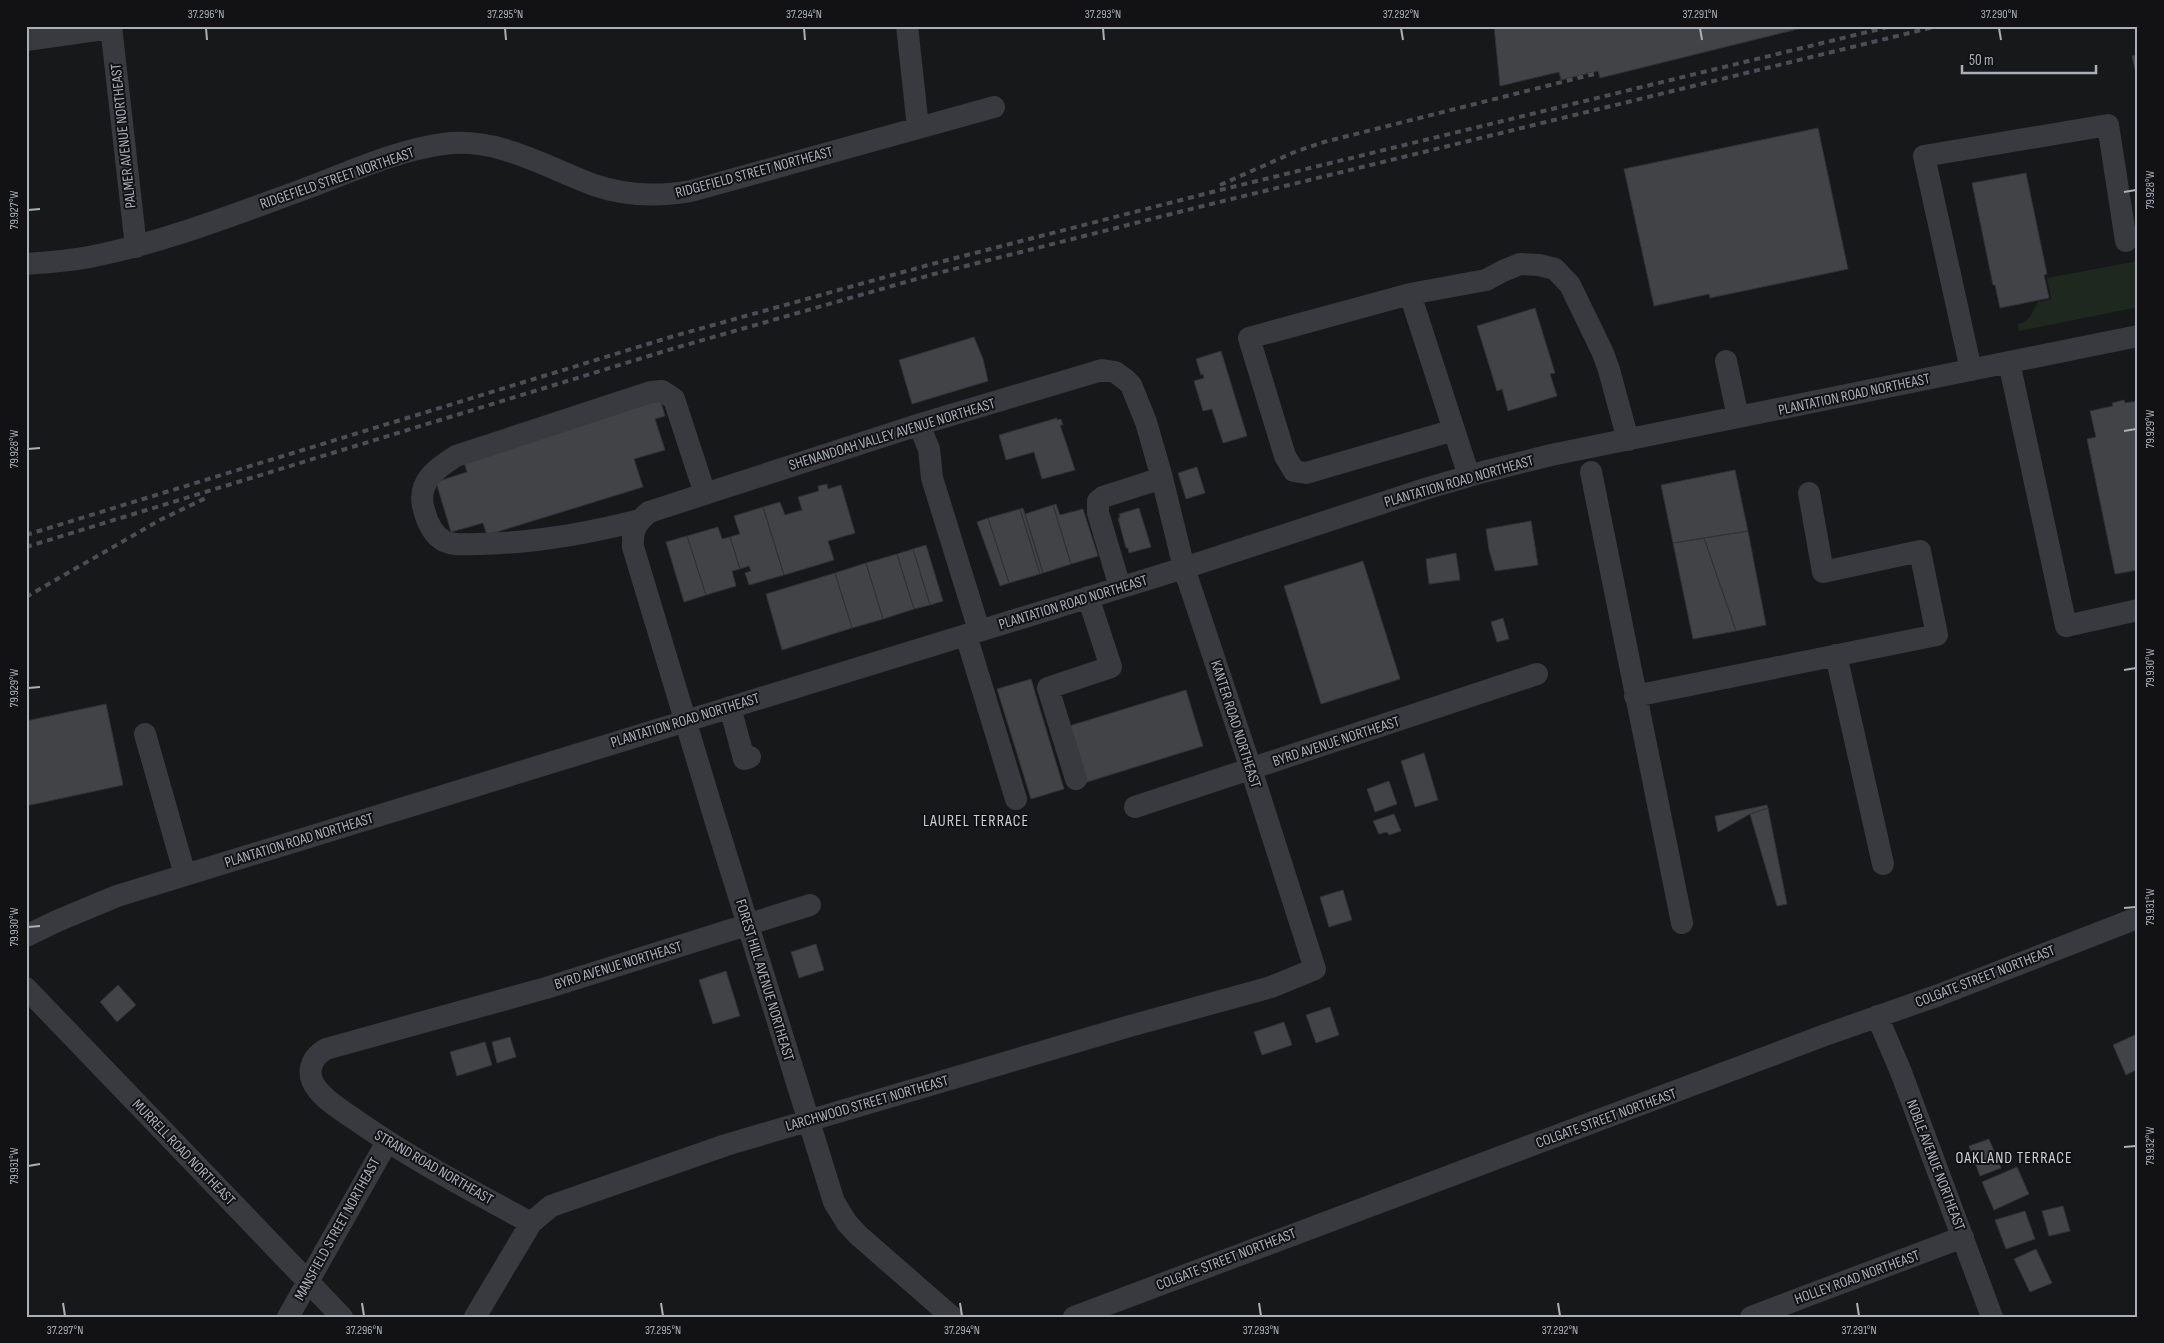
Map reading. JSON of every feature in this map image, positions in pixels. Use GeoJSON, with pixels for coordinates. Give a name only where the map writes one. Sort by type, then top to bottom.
{"type":"FeatureCollection","features":[{"type":"Feature","properties":{"kind":"street"},"geometry":{"type":"LineString","coordinates":[[907,26],[918,127]]}},
{"type":"Feature","properties":{"kind":"street"},"geometry":{"type":"LineString","coordinates":[[26,40],[111,27]]}},
{"type":"Feature","properties":{"kind":"street","name":"PALMER AVENUE NORTHEAST"},"geometry":{"type":"LineString","coordinates":[[111,27],[136,247]]}},
{"type":"Feature","properties":{"kind":"street","name":"RIDGEFIELD STREET NORTHEAST"},"geometry":{"type":"LineString","coordinates":[[26,264],[92,257],[136,247],[268,203],[403,152],[443,144],[481,144],[501,148],[596,185],[620,192],[649,196],[670,195],[691,191],[994,107]]}},
{"type":"Feature","properties":{"kind":"street"},"geometry":{"type":"LineString","coordinates":[[1971,370],[1924,156],[2108,125],[2126,240]]}},
{"type":"Feature","properties":{"kind":"street"},"geometry":{"type":"LineString","coordinates":[[1454,430],[1306,473],[1294,471],[1285,456],[1249,338],[1410,294],[1486,280],[1503,270],[1520,264],[1539,265],[1555,269],[1570,285],[1603,353],[1628,440]]}},
{"type":"Feature","properties":{"kind":"street"},"geometry":{"type":"LineString","coordinates":[[1410,294],[1469,476]]}},
{"type":"Feature","properties":{"kind":"street","name":"PLANTATION ROAD NORTHEAST"},"geometry":{"type":"LineString","coordinates":[[26,936],[117,896],[1120,588],[1469,476],[1551,456],[2138,336]]}},
{"type":"Feature","properties":{"kind":"street"},"geometry":{"type":"LineString","coordinates":[[1726,361],[1738,417]]}},
{"type":"Feature","properties":{"kind":"street"},"geometry":{"type":"LineString","coordinates":[[2009,362],[2066,626],[2138,610]]}},
{"type":"Feature","properties":{"kind":"street","name":"SHENANDOAH VALLEY AVENUE NORTHEAST"},"geometry":{"type":"LineString","coordinates":[[705,494],[674,399],[662,391],[651,392],[456,456],[435,470],[424,485],[422,502],[426,520],[433,532],[443,540],[457,545],[503,544],[563,538],[640,520],[649,512],[705,494],[919,425],[1102,370],[1115,372],[1131,385],[1146,422],[1162,478]]}},
{"type":"Feature","properties":{"kind":"street"},"geometry":{"type":"LineString","coordinates":[[919,425],[929,449],[932,478],[1016,799]]}},
{"type":"Feature","properties":{"kind":"street"},"geometry":{"type":"LineString","coordinates":[[1591,472],[1682,923]]}},
{"type":"Feature","properties":{"kind":"street"},"geometry":{"type":"LineString","coordinates":[[1120,588],[1098,513],[1098,501],[1103,497],[1162,478]]}},
{"type":"Feature","properties":{"kind":"street","name":"KANTER ROAD NORTHEAST"},"geometry":{"type":"LineString","coordinates":[[1162,478],[1184,568],[1315,969]]}},
{"type":"Feature","properties":{"kind":"street"},"geometry":{"type":"LineString","coordinates":[[1635,696],[1936,635],[1920,551],[1823,572],[1809,493]]}},
{"type":"Feature","properties":{"kind":"street","name":"FOREST HILL AVENUE NORTHEAST"},"geometry":{"type":"LineString","coordinates":[[640,520],[633,529],[633,547],[834,1202],[858,1236],[952,1317]]}},
{"type":"Feature","properties":{"kind":"street"},"geometry":{"type":"LineString","coordinates":[[1076,779],[1048,688],[1111,667],[1088,597]]}},
{"type":"Feature","properties":{"kind":"street"},"geometry":{"type":"LineString","coordinates":[[1836,655],[1883,864]]}},
{"type":"Feature","properties":{"kind":"street","name":"BYRD AVENUE NORTHEAST"},"geometry":{"type":"LineString","coordinates":[[1135,807],[1537,674]]}},
{"type":"Feature","properties":{"kind":"street"},"geometry":{"type":"LineString","coordinates":[[730,707],[744,759],[750,757]]}},
{"type":"Feature","properties":{"kind":"street"},"geometry":{"type":"LineString","coordinates":[[145,734],[185,875]]}},
{"type":"Feature","properties":{"kind":"street","name":"BYRD AVENUE NORTHEAST"},"geometry":{"type":"LineString","coordinates":[[424,1022],[546,988],[810,905]]}},
{"type":"Feature","properties":{"kind":"street","name":"COLGATE STREET NORTHEAST"},"geometry":{"type":"LineString","coordinates":[[1074,1317],[1948,991],[2132,920],[2138,920]]}},
{"type":"Feature","properties":{"kind":"street","name":"LARCHWOOD STREET NORTHEAST"},"geometry":{"type":"LineString","coordinates":[[475,1317],[531,1222],[551,1206],[726,1145],[1130,1026],[1271,987],[1315,969]]}},
{"type":"Feature","properties":{"kind":"street","name":"MURRELL ROAD NORTHEAST"},"geometry":{"type":"LineString","coordinates":[[26,988],[342,1317]]}},
{"type":"Feature","properties":{"kind":"street","name":"NOBLE AVENUE NORTHEAST"},"geometry":{"type":"LineString","coordinates":[[1877,1016],[1901,1072],[1964,1237],[1992,1317]]}},
{"type":"Feature","properties":{"kind":"street","name":"STRAND ROAD NORTHEAST"},"geometry":{"type":"LineString","coordinates":[[424,1022],[326,1049],[318,1053],[311,1062],[312,1082],[318,1091],[387,1142],[470,1190],[531,1222]]}},
{"type":"Feature","properties":{"kind":"street","name":"MANSFIELD STREET NORTHEAST"},"geometry":{"type":"LineString","coordinates":[[288,1317],[349,1205],[387,1142]]}},
{"type":"Feature","properties":{"kind":"street","name":"HOLLEY ROAD NORTHEAST"},"geometry":{"type":"LineString","coordinates":[[1751,1317],[1964,1237]]}},
{"type":"Feature","properties":{"kind":"shaded area"},"geometry":{"type":"Polygon","coordinates":[[[2138,261],[2138,307],[2019,331],[2018,324],[2023,323],[2029,318],[2038,302],[2051,299],[2047,278],[2138,261]]]}},
{"type":"Feature","properties":{"kind":"building"},"geometry":{"type":"Polygon","coordinates":[[[1494,26],[1810,26],[1600,78],[1598,71],[1561,80],[1559,72],[1500,86],[1494,26]]]}},
{"type":"Feature","properties":{"kind":"building"},"geometry":{"type":"Polygon","coordinates":[[[2138,55],[2138,82],[2132,56],[2138,55]]]}},
{"type":"Feature","properties":{"kind":"building"},"geometry":{"type":"Polygon","coordinates":[[[1818,128],[1848,269],[1710,298],[1709,294],[1654,306],[1624,169],[1818,128]]]}},
{"type":"Feature","properties":{"kind":"building"},"geometry":{"type":"Polygon","coordinates":[[[2026,173],[2047,274],[2044,275],[2049,298],[2000,308],[1995,285],[1993,285],[1972,183],[2026,173]]]}},
{"type":"Feature","properties":{"kind":"building"},"geometry":{"type":"Polygon","coordinates":[[[1535,308],[1555,373],[1550,374],[1557,396],[1508,411],[1502,389],[1497,391],[1477,326],[1535,308]]]}},
{"type":"Feature","properties":{"kind":"building"},"geometry":{"type":"Polygon","coordinates":[[[974,337],[983,359],[988,381],[912,404],[899,360],[974,337]]]}},
{"type":"Feature","properties":{"kind":"building"},"geometry":{"type":"Polygon","coordinates":[[[1221,351],[1247,436],[1223,443],[1212,409],[1203,411],[1194,381],[1204,378],[1203,374],[1201,375],[1196,359],[1221,351]]]}},
{"type":"Feature","properties":{"kind":"building"},"geometry":{"type":"Polygon","coordinates":[[[660,399],[665,416],[655,419],[665,450],[634,459],[643,487],[487,535],[483,523],[451,532],[436,482],[467,472],[463,459],[660,399]]]}},
{"type":"Feature","properties":{"kind":"building"},"geometry":{"type":"Polygon","coordinates":[[[2124,400],[2125,403],[2138,401],[2138,570],[2115,574],[2087,439],[2096,437],[2090,411],[2113,406],[2112,403],[2124,400]]]}},
{"type":"Feature","properties":{"kind":"building"},"geometry":{"type":"Polygon","coordinates":[[[1057,418],[1057,420],[1061,419],[1063,425],[1060,425],[1075,470],[1042,479],[1034,452],[1006,460],[999,435],[1057,418]]]}},
{"type":"Feature","properties":{"kind":"building"},"geometry":{"type":"Polygon","coordinates":[[[1197,467],[1205,493],[1186,499],[1178,473],[1197,467]]]}},
{"type":"Feature","properties":{"kind":"building"},"geometry":{"type":"Polygon","coordinates":[[[1735,470],[1748,531],[1673,543],[1661,485],[1735,470]]]}},
{"type":"Feature","properties":{"kind":"building"},"geometry":{"type":"Polygon","coordinates":[[[827,484],[828,489],[841,485],[855,533],[828,541],[834,560],[784,575],[763,507],[780,502],[785,515],[802,510],[798,497],[819,491],[818,486],[827,484]]]}},
{"type":"Feature","properties":{"kind":"building"},"geometry":{"type":"Polygon","coordinates":[[[1056,504],[1060,515],[1083,509],[1098,556],[1071,564],[1053,505],[1056,504]]]}},
{"type":"Feature","properties":{"kind":"building"},"geometry":{"type":"Polygon","coordinates":[[[1053,505],[1071,564],[1043,573],[1025,514],[1053,505]]]}},
{"type":"Feature","properties":{"kind":"building"},"geometry":{"type":"Polygon","coordinates":[[[763,507],[784,575],[749,585],[745,573],[751,571],[749,566],[740,569],[730,537],[740,534],[734,516],[763,507]]]}},
{"type":"Feature","properties":{"kind":"building"},"geometry":{"type":"Polygon","coordinates":[[[1023,508],[1043,573],[1040,574],[1020,509],[1023,508]]]}},
{"type":"Feature","properties":{"kind":"building"},"geometry":{"type":"Polygon","coordinates":[[[1139,508],[1151,547],[1129,553],[1118,518],[1120,518],[1119,514],[1139,508]]]}},
{"type":"Feature","properties":{"kind":"building"},"geometry":{"type":"Polygon","coordinates":[[[1020,509],[1040,574],[1009,583],[988,518],[1020,509]]]}},
{"type":"Feature","properties":{"kind":"building"},"geometry":{"type":"Polygon","coordinates":[[[988,518],[1009,583],[1000,586],[977,522],[988,518]]]}},
{"type":"Feature","properties":{"kind":"building"},"geometry":{"type":"Polygon","coordinates":[[[1531,521],[1538,565],[1495,571],[1486,529],[1531,521]]]}},
{"type":"Feature","properties":{"kind":"building"},"geometry":{"type":"Polygon","coordinates":[[[718,527],[722,539],[730,537],[740,569],[732,571],[736,586],[706,595],[687,536],[718,527]]]}},
{"type":"Feature","properties":{"kind":"building"},"geometry":{"type":"Polygon","coordinates":[[[1748,531],[1766,625],[1736,631],[1704,538],[1748,531]]]}},
{"type":"Feature","properties":{"kind":"building"},"geometry":{"type":"Polygon","coordinates":[[[687,536],[706,595],[684,602],[666,542],[687,536]]]}},
{"type":"Feature","properties":{"kind":"building"},"geometry":{"type":"Polygon","coordinates":[[[1704,538],[1736,631],[1693,639],[1673,543],[1704,538]]]}},
{"type":"Feature","properties":{"kind":"building"},"geometry":{"type":"Polygon","coordinates":[[[926,545],[943,601],[930,605],[913,549],[926,545]]]}},
{"type":"Feature","properties":{"kind":"building"},"geometry":{"type":"Polygon","coordinates":[[[913,549],[930,605],[914,609],[897,554],[913,549]]]}},
{"type":"Feature","properties":{"kind":"building"},"geometry":{"type":"Polygon","coordinates":[[[1456,553],[1460,580],[1429,584],[1426,559],[1456,553]]]}},
{"type":"Feature","properties":{"kind":"building"},"geometry":{"type":"Polygon","coordinates":[[[897,554],[914,609],[883,619],[866,563],[897,554]]]}},
{"type":"Feature","properties":{"kind":"building"},"geometry":{"type":"Polygon","coordinates":[[[1363,561],[1400,679],[1321,704],[1284,586],[1363,561]]]}},
{"type":"Feature","properties":{"kind":"building"},"geometry":{"type":"Polygon","coordinates":[[[866,563],[883,619],[852,628],[835,573],[866,563]]]}},
{"type":"Feature","properties":{"kind":"building"},"geometry":{"type":"Polygon","coordinates":[[[835,573],[852,628],[782,650],[766,594],[835,573]]]}},
{"type":"Feature","properties":{"kind":"building"},"geometry":{"type":"Polygon","coordinates":[[[1503,618],[1509,639],[1497,642],[1491,622],[1503,618]]]}},
{"type":"Feature","properties":{"kind":"building"},"geometry":{"type":"Polygon","coordinates":[[[1031,679],[1064,789],[1031,799],[997,689],[1031,679]]]}},
{"type":"Feature","properties":{"kind":"building"},"geometry":{"type":"Polygon","coordinates":[[[1186,690],[1203,746],[1084,783],[1066,727],[1186,690]]]}},
{"type":"Feature","properties":{"kind":"building"},"geometry":{"type":"Polygon","coordinates":[[[106,704],[123,785],[26,806],[26,721],[106,704]]]}},
{"type":"Feature","properties":{"kind":"building"},"geometry":{"type":"Polygon","coordinates":[[[1424,753],[1438,800],[1415,807],[1401,761],[1424,753]]]}},
{"type":"Feature","properties":{"kind":"building"},"geometry":{"type":"Polygon","coordinates":[[[1389,781],[1397,804],[1375,812],[1367,789],[1389,781]]]}},
{"type":"Feature","properties":{"kind":"building"},"geometry":{"type":"Polygon","coordinates":[[[1767,805],[1768,808],[1750,814],[1718,832],[1715,816],[1767,805]]]}},
{"type":"Feature","properties":{"kind":"building"},"geometry":{"type":"Polygon","coordinates":[[[1768,808],[1787,904],[1777,906],[1750,814],[1768,808]]]}},
{"type":"Feature","properties":{"kind":"building"},"geometry":{"type":"Polygon","coordinates":[[[1394,814],[1401,831],[1389,835],[1387,832],[1379,834],[1373,821],[1394,814]]]}},
{"type":"Feature","properties":{"kind":"building"},"geometry":{"type":"Polygon","coordinates":[[[1343,890],[1352,920],[1329,927],[1320,897],[1343,890]]]}},
{"type":"Feature","properties":{"kind":"building"},"geometry":{"type":"Polygon","coordinates":[[[816,944],[824,970],[799,978],[791,952],[816,944]]]}},
{"type":"Feature","properties":{"kind":"building"},"geometry":{"type":"Polygon","coordinates":[[[726,971],[740,1016],[713,1024],[699,980],[726,971]]]}},
{"type":"Feature","properties":{"kind":"building"},"geometry":{"type":"Polygon","coordinates":[[[118,985],[136,1005],[117,1022],[100,1002],[118,985]]]}},
{"type":"Feature","properties":{"kind":"building"},"geometry":{"type":"Polygon","coordinates":[[[1330,1007],[1339,1035],[1316,1043],[1306,1015],[1330,1007]]]}},
{"type":"Feature","properties":{"kind":"building"},"geometry":{"type":"Polygon","coordinates":[[[1284,1022],[1292,1045],[1262,1055],[1254,1032],[1284,1022]]]}},
{"type":"Feature","properties":{"kind":"building"},"geometry":{"type":"Polygon","coordinates":[[[2137,1034],[2138,1069],[2126,1075],[2113,1045],[2137,1034]]]}},
{"type":"Feature","properties":{"kind":"building"},"geometry":{"type":"Polygon","coordinates":[[[510,1037],[516,1057],[497,1063],[492,1042],[510,1037]]]}},
{"type":"Feature","properties":{"kind":"building"},"geometry":{"type":"Polygon","coordinates":[[[485,1042],[492,1065],[457,1076],[450,1052],[485,1042]]]}},
{"type":"Feature","properties":{"kind":"building"},"geometry":{"type":"Polygon","coordinates":[[[1989,1139],[2001,1168],[1980,1176],[1969,1146],[1989,1139]]]}},
{"type":"Feature","properties":{"kind":"building"},"geometry":{"type":"Polygon","coordinates":[[[2017,1167],[2029,1194],[1994,1210],[1982,1182],[2017,1167]]]}},
{"type":"Feature","properties":{"kind":"building"},"geometry":{"type":"Polygon","coordinates":[[[2063,1206],[2070,1231],[2049,1236],[2042,1211],[2063,1206]]]}},
{"type":"Feature","properties":{"kind":"building"},"geometry":{"type":"Polygon","coordinates":[[[2025,1211],[2035,1239],[2006,1249],[1995,1220],[2025,1211]]]}},
{"type":"Feature","properties":{"kind":"building"},"geometry":{"type":"Polygon","coordinates":[[[2036,1249],[2052,1283],[2030,1292],[2014,1259],[2036,1249]]]}},
{"type":"Feature","properties":{"kind":"railway"},"geometry":{"type":"LineString","coordinates":[[26,535],[674,336],[932,264],[1216,191],[1892,26]]}},
{"type":"Feature","properties":{"kind":"railway"},"geometry":{"type":"LineString","coordinates":[[26,547],[675,348],[934,274],[1938,26]]}},
{"type":"Feature","properties":{"kind":"railway"},"geometry":{"type":"LineString","coordinates":[[1220,185],[1297,151],[1324,142],[1598,73]]}},
{"type":"Feature","properties":{"kind":"railway"},"geometry":{"type":"LineString","coordinates":[[26,597],[160,520],[206,498]]}},
{"type":"Feature","properties":{"kind":"district","name":"LAUREL TERRACE"},"geometry":{"type":"Point","coordinates":[976,820]}},
{"type":"Feature","properties":{"kind":"district","name":"OAKLAND TERRACE"},"geometry":{"type":"Point","coordinates":[2014,1157]}}]}
